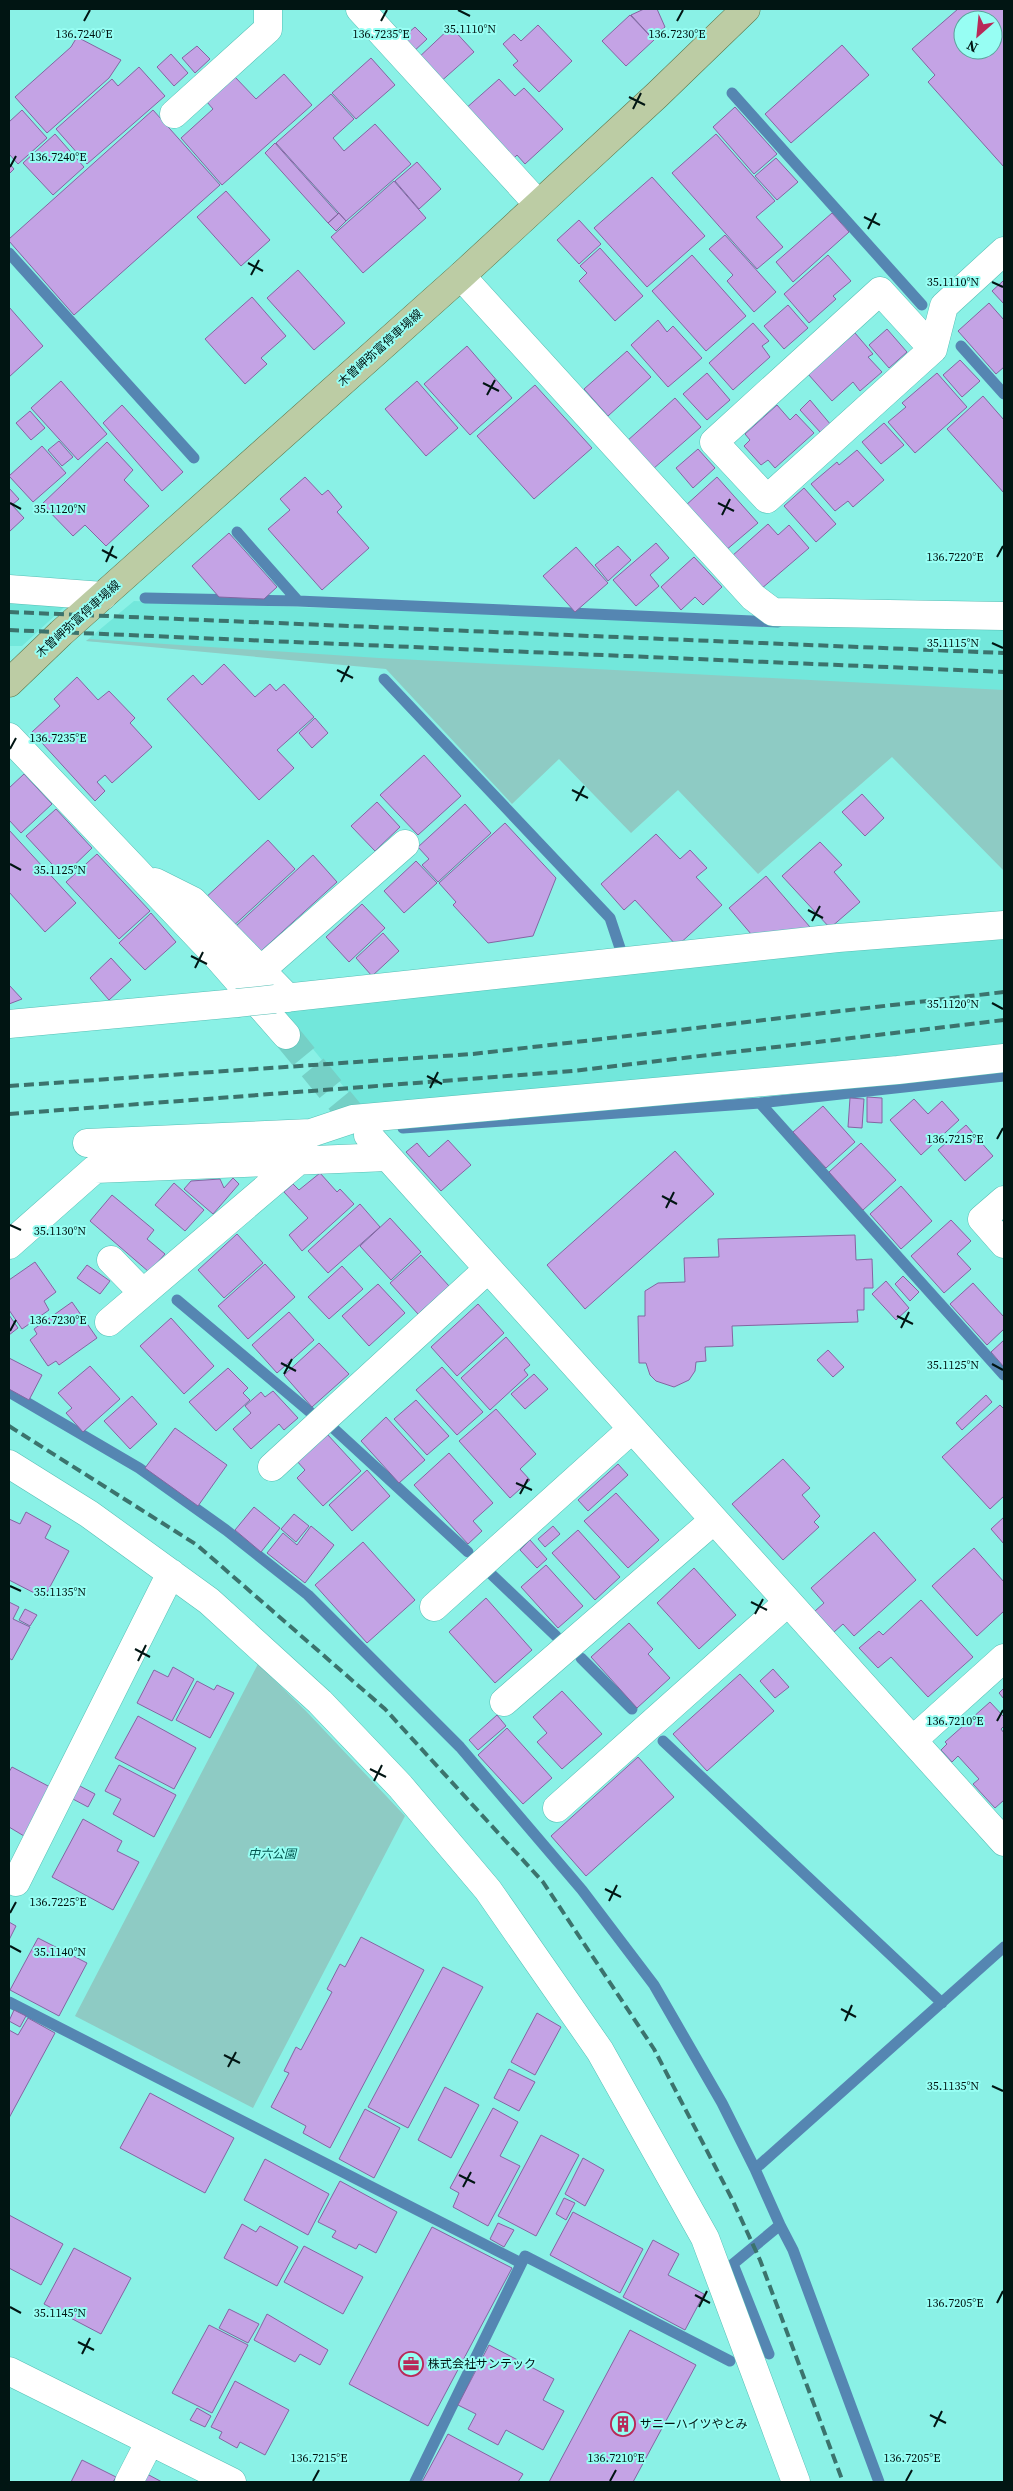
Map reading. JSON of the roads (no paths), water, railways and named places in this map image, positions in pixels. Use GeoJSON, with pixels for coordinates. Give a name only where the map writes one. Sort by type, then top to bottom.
{"type":"FeatureCollection","features":[{"type":"Feature","properties":{"kind":"main road","name":"木曽岬弥富停車場線"},"geometry":{"type":"LineString","coordinates":[[9,683],[103,596],[461,276],[657,95],[746,9]]}},
{"type":"Feature","properties":{"kind":"street"},"geometry":{"type":"LineString","coordinates":[[174,114],[268,29],[268,9]]}},
{"type":"Feature","properties":{"kind":"street"},"geometry":{"type":"LineString","coordinates":[[360,9],[538,204]]}},
{"type":"Feature","properties":{"kind":"street"},"geometry":{"type":"LineString","coordinates":[[933,349],[880,291],[714,442],[767,499],[933,349],[944,306],[1004,251]]}},
{"type":"Feature","properties":{"kind":"street"},"geometry":{"type":"LineString","coordinates":[[461,276],[753,597],[773,612],[1004,616]]}},
{"type":"Feature","properties":{"kind":"street"},"geometry":{"type":"LineString","coordinates":[[9,589],[103,596]]}},
{"type":"Feature","properties":{"kind":"street"},"geometry":{"type":"LineString","coordinates":[[9,736],[214,953],[286,1035]]}},
{"type":"Feature","properties":{"kind":"street"},"geometry":{"type":"LineString","coordinates":[[261,970],[405,844]]}},
{"type":"Feature","properties":{"kind":"street"},"geometry":{"type":"LineString","coordinates":[[136,872],[192,901],[261,970],[282,999]]}},
{"type":"Feature","properties":{"kind":"street"},"geometry":{"type":"LineString","coordinates":[[9,1024],[282,999],[838,938],[1004,925]]}},
{"type":"Feature","properties":{"kind":"street"},"geometry":{"type":"LineString","coordinates":[[87,1143],[311,1133],[353,1119],[898,1070],[1004,1058]]}},
{"type":"Feature","properties":{"kind":"street"},"geometry":{"type":"LineString","coordinates":[[368,1135],[1004,1842]]}},
{"type":"Feature","properties":{"kind":"street"},"geometry":{"type":"LineString","coordinates":[[9,1245],[95,1169],[387,1157]]}},
{"type":"Feature","properties":{"kind":"street"},"geometry":{"type":"LineString","coordinates":[[109,1322],[298,1162]]}},
{"type":"Feature","properties":{"kind":"street"},"geometry":{"type":"LineString","coordinates":[[1004,1200],[982,1219],[1004,1244]]}},
{"type":"Feature","properties":{"kind":"street"},"geometry":{"type":"LineString","coordinates":[[111,1260],[143,1293]]}},
{"type":"Feature","properties":{"kind":"street"},"geometry":{"type":"LineString","coordinates":[[272,1467],[488,1269]]}},
{"type":"Feature","properties":{"kind":"street"},"geometry":{"type":"LineString","coordinates":[[434,1607],[632,1429]]}},
{"type":"Feature","properties":{"kind":"street"},"geometry":{"type":"LineString","coordinates":[[9,1464],[88,1514],[210,1601],[320,1702],[400,1786],[488,1890],[600,2051],[705,2238],[796,2482]]}},
{"type":"Feature","properties":{"kind":"street"},"geometry":{"type":"LineString","coordinates":[[504,1702],[714,1520]]}},
{"type":"Feature","properties":{"kind":"street"},"geometry":{"type":"LineString","coordinates":[[16,1882],[171,1573]]}},
{"type":"Feature","properties":{"kind":"street"},"geometry":{"type":"LineString","coordinates":[[556,1808],[788,1602]]}},
{"type":"Feature","properties":{"kind":"street"},"geometry":{"type":"LineString","coordinates":[[913,1740],[1004,1658]]}},
{"type":"Feature","properties":{"kind":"street"},"geometry":{"type":"LineString","coordinates":[[9,2370],[232,2482]]}},
{"type":"Feature","properties":{"kind":"street"},"geometry":{"type":"LineString","coordinates":[[129,2482],[150,2441]]}},
{"type":"Feature","properties":{"kind":"waterway"},"geometry":{"type":"LineString","coordinates":[[732,93],[922,305]]}},
{"type":"Feature","properties":{"kind":"waterway"},"geometry":{"type":"LineString","coordinates":[[9,253],[194,458]]}},
{"type":"Feature","properties":{"kind":"waterway"},"geometry":{"type":"LineString","coordinates":[[961,346],[1004,394]]}},
{"type":"Feature","properties":{"kind":"waterway"},"geometry":{"type":"LineString","coordinates":[[237,532],[298,601]]}},
{"type":"Feature","properties":{"kind":"waterway"},"geometry":{"type":"LineString","coordinates":[[145,598],[298,601],[778,622]]}},
{"type":"Feature","properties":{"kind":"waterway"},"geometry":{"type":"LineString","coordinates":[[384,679],[610,918],[620,948]]}},
{"type":"Feature","properties":{"kind":"waterway"},"geometry":{"type":"LineString","coordinates":[[403,1128],[760,1103],[1004,1076]]}},
{"type":"Feature","properties":{"kind":"waterway"},"geometry":{"type":"LineString","coordinates":[[760,1103],[1004,1375]]}},
{"type":"Feature","properties":{"kind":"waterway"},"geometry":{"type":"LineString","coordinates":[[177,1300],[310,1412]]}},
{"type":"Feature","properties":{"kind":"waterway"},"geometry":{"type":"LineString","coordinates":[[9,1392],[139,1468],[226,1530],[308,1595],[460,1747],[582,1890],[654,1985],[722,2103],[755,2169]]}},
{"type":"Feature","properties":{"kind":"waterway"},"geometry":{"type":"LineString","coordinates":[[332,1427],[468,1552]]}},
{"type":"Feature","properties":{"kind":"waterway"},"geometry":{"type":"LineString","coordinates":[[490,1573],[556,1636]]}},
{"type":"Feature","properties":{"kind":"waterway"},"geometry":{"type":"LineString","coordinates":[[581,1658],[632,1709]]}},
{"type":"Feature","properties":{"kind":"waterway"},"geometry":{"type":"LineString","coordinates":[[663,1741],[942,2003]]}},
{"type":"Feature","properties":{"kind":"waterway"},"geometry":{"type":"LineString","coordinates":[[769,2354],[733,2264],[780,2225],[755,2169],[1004,1947]]}},
{"type":"Feature","properties":{"kind":"waterway"},"geometry":{"type":"LineString","coordinates":[[9,2002],[521,2263]]}},
{"type":"Feature","properties":{"kind":"waterway"},"geometry":{"type":"LineString","coordinates":[[780,2225],[793,2250],[879,2482]]}},
{"type":"Feature","properties":{"kind":"waterway"},"geometry":{"type":"LineString","coordinates":[[415,2482],[525,2256],[730,2361]]}},
{"type":"Feature","properties":{"kind":"tunnel"},"geometry":{"type":"LineString","coordinates":[[286,1035],[368,1135]]}},
{"type":"Feature","properties":{"kind":"railway"},"geometry":{"type":"LineString","coordinates":[[9,612],[1004,653]]}},
{"type":"Feature","properties":{"kind":"railway"},"geometry":{"type":"LineString","coordinates":[[9,630],[1004,672]]}},
{"type":"Feature","properties":{"kind":"railway"},"geometry":{"type":"LineString","coordinates":[[9,1086],[473,1054],[1004,992]]}},
{"type":"Feature","properties":{"kind":"railway"},"geometry":{"type":"LineString","coordinates":[[9,1114],[573,1071],[1004,1020]]}},
{"type":"Feature","properties":{"kind":"railway"},"geometry":{"type":"LineString","coordinates":[[9,1426],[197,1545],[385,1709],[543,1882],[654,2049],[732,2199],[760,2260],[843,2482]]}},
{"type":"Feature","properties":{"kind":"place","name":"株式会社サンテック"},"geometry":{"type":"Point","coordinates":[411,2364]}},
{"type":"Feature","properties":{"kind":"place","name":"サニーハイツやとみ"},"geometry":{"type":"Point","coordinates":[623,2424]}},
{"type":"Feature","properties":{"kind":"park label","name":"中六公園"},"geometry":{"type":"Point","coordinates":[272,1854]}}]}
